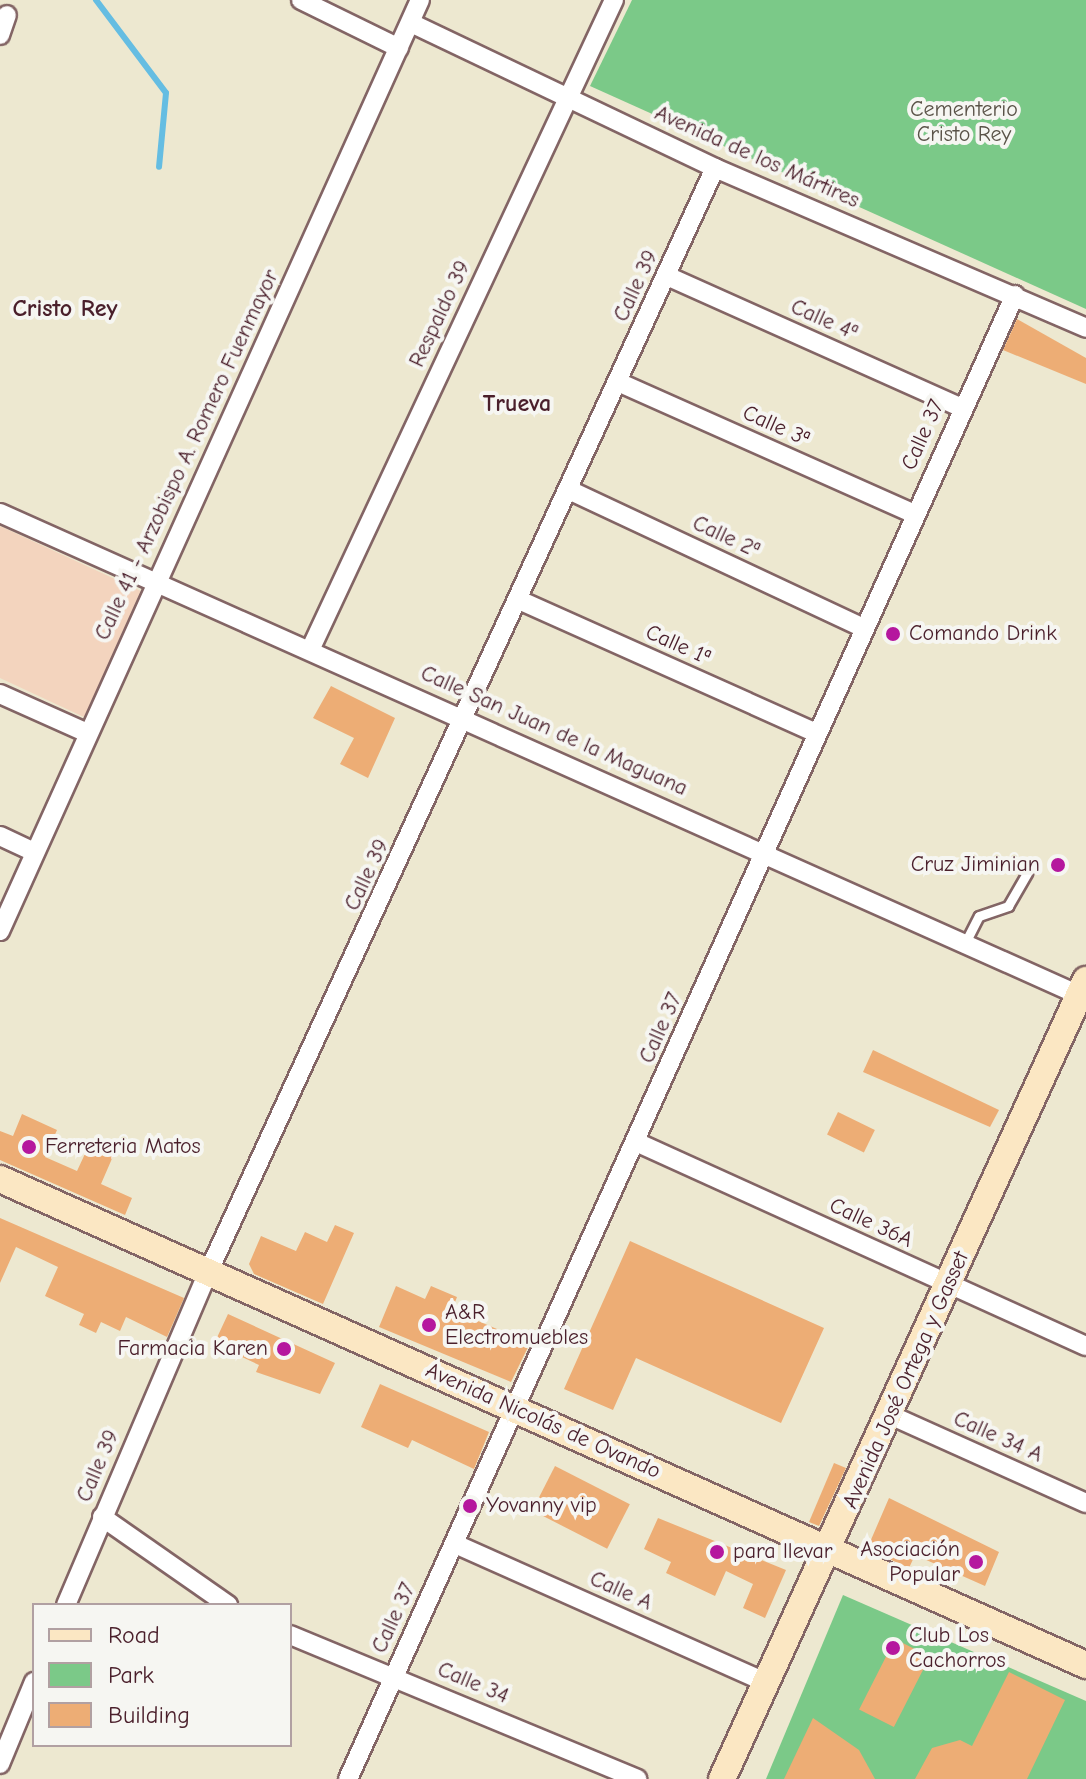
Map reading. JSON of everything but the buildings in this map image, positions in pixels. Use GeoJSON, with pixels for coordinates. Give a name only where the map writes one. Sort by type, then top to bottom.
{"type":"FeatureCollection","features":[{"type":"Feature","properties":{"kind":"street"},"geometry":{"type":"LineString","coordinates":[[301,0],[399,48]]}},
{"type":"Feature","properties":{"kind":"street","name":"Calle 41 - Arzobispo A. Romero Fuenmayor"},"geometry":{"type":"LineString","coordinates":[[0,931],[152,586],[420,0]]}},
{"type":"Feature","properties":{"kind":"street","name":"Respaldo 39"},"geometry":{"type":"LineString","coordinates":[[311,648],[614,0]]}},
{"type":"Feature","properties":{"kind":"street","name":"Avenida de los Mártires"},"geometry":{"type":"LineString","coordinates":[[411,23],[715,168],[1086,328]]}},
{"type":"Feature","properties":{"kind":"street","name":"Calle 39"},"geometry":{"type":"LineString","coordinates":[[67,1603],[206,1277],[466,719],[715,168]]}},
{"type":"Feature","properties":{"kind":"street","name":"Calle 4ª"},"geometry":{"type":"LineString","coordinates":[[667,276],[962,408]]}},
{"type":"Feature","properties":{"kind":"street","name":"Calle 37"},"geometry":{"type":"LineString","coordinates":[[348,1779],[1015,295]]}},
{"type":"Feature","properties":{"kind":"street","name":"Calle 3ª"},"geometry":{"type":"LineString","coordinates":[[618,382],[914,514]]}},
{"type":"Feature","properties":{"kind":"street","name":"Calle 2ª"},"geometry":{"type":"LineString","coordinates":[[569,490],[863,628]]}},
{"type":"Feature","properties":{"kind":"street","name":"Calle San Juan de la Maguana"},"geometry":{"type":"LineString","coordinates":[[0,513],[152,586],[311,648],[965,943],[1084,991]]}},
{"type":"Feature","properties":{"kind":"street","name":"Calle 1ª"},"geometry":{"type":"LineString","coordinates":[[519,600],[816,733]]}},
{"type":"Feature","properties":{"kind":"street"},"geometry":{"type":"LineString","coordinates":[[0,694],[87,733]]}},
{"type":"Feature","properties":{"kind":"street"},"geometry":{"type":"LineString","coordinates":[[0,836],[35,852]]}},
{"type":"Feature","properties":{"kind":"street","name":"Avenida José Ortega y Gasset"},"geometry":{"type":"LineString","coordinates":[[722,1779],[1084,991]]}},
{"type":"Feature","properties":{"kind":"street","name":"Calle 36A"},"geometry":{"type":"LineString","coordinates":[[636,1142],[1086,1346]]}},
{"type":"Feature","properties":{"kind":"street","name":"Avenida Nicolás de Ovando"},"geometry":{"type":"LineString","coordinates":[[0,1179],[206,1277],[517,1407],[1086,1665]]}},
{"type":"Feature","properties":{"kind":"street","name":"Calle 34 A"},"geometry":{"type":"LineString","coordinates":[[890,1415],[1086,1503]]}},
{"type":"Feature","properties":{"kind":"street"},"geometry":{"type":"LineString","coordinates":[[102,1517],[225,1603]]}},
{"type":"Feature","properties":{"kind":"street","name":"Calle A"},"geometry":{"type":"LineString","coordinates":[[455,1544],[767,1683]]}},
{"type":"Feature","properties":{"kind":"street","name":"Calle 34"},"geometry":{"type":"LineString","coordinates":[[292,1636],[637,1779]]}},
{"type":"Feature","properties":{"kind":"street"},"geometry":{"type":"LineString","coordinates":[[0,1764],[32,1687]]}},
{"type":"Feature","properties":{"kind":"lane"},"geometry":{"type":"LineString","coordinates":[[965,943],[979,916],[1008,906],[1028,872]]}},
{"type":"Feature","properties":{"kind":"shaded area"},"geometry":{"type":"Polygon","coordinates":[[[0,526],[143,592],[86,718],[0,678],[0,526]]]}},
{"type":"Feature","properties":{"kind":"green space","name":"Cementerio Cristo Rey"},"geometry":{"type":"Polygon","coordinates":[[[632,0],[1086,0],[1086,309],[590,86],[632,0]]]}},
{"type":"Feature","properties":{"kind":"green space","name":"Club Los Cachorros"},"geometry":{"type":"Polygon","coordinates":[[[843,1595],[1086,1701],[1086,1779],[766,1779],[843,1595]]]}},
{"type":"Feature","properties":{"kind":"waterway"},"geometry":{"type":"LineString","coordinates":[[96,0],[166,93],[159,167]]}},
{"type":"Feature","properties":{"kind":"place","name":"Comando Drink"},"geometry":{"type":"Point","coordinates":[893,634]}},
{"type":"Feature","properties":{"kind":"place","name":"Cruz Jiminian"},"geometry":{"type":"Point","coordinates":[1058,865]}},
{"type":"Feature","properties":{"kind":"place","name":"Ferreteria Matos"},"geometry":{"type":"Point","coordinates":[29,1147]}},
{"type":"Feature","properties":{"kind":"place","name":"A&R Electromuebles"},"geometry":{"type":"Point","coordinates":[429,1325]}},
{"type":"Feature","properties":{"kind":"place","name":"Farmacia Karen"},"geometry":{"type":"Point","coordinates":[284,1349]}},
{"type":"Feature","properties":{"kind":"place","name":"Yovanny vip"},"geometry":{"type":"Point","coordinates":[470,1506]}},
{"type":"Feature","properties":{"kind":"place","name":"para llevar"},"geometry":{"type":"Point","coordinates":[717,1552]}},
{"type":"Feature","properties":{"kind":"place","name":"Asociación Popular"},"geometry":{"type":"Point","coordinates":[976,1562]}},
{"type":"Feature","properties":{"kind":"place","name":"Club Los Cachorros"},"geometry":{"type":"Point","coordinates":[893,1648]}},
{"type":"Feature","properties":{"kind":"district","name":"Cristo Rey"},"geometry":{"type":"Point","coordinates":[65,309]}},
{"type":"Feature","properties":{"kind":"district","name":"Trueva"},"geometry":{"type":"Point","coordinates":[517,404]}}]}
